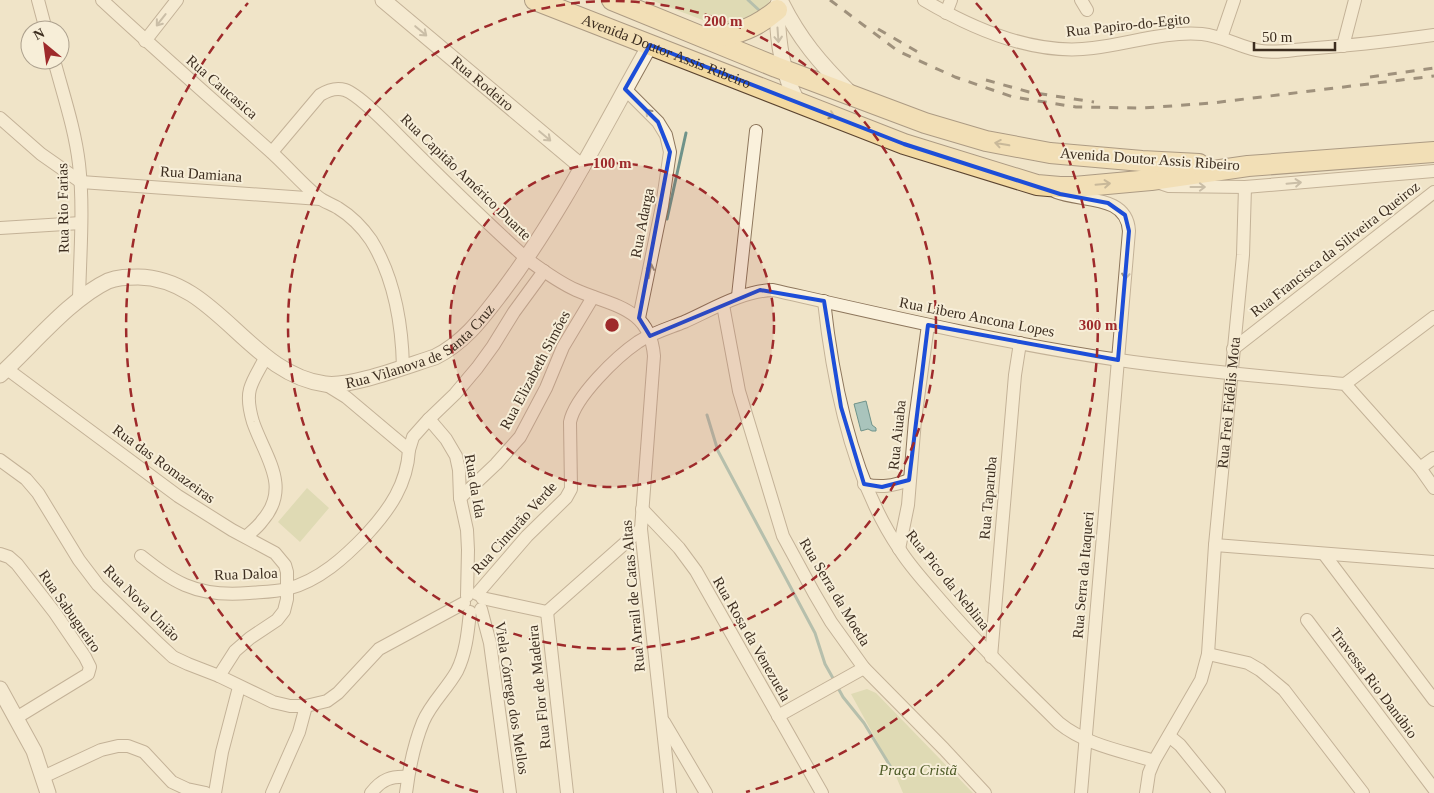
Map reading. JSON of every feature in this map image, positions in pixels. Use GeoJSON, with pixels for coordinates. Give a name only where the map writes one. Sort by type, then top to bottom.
{"type":"FeatureCollection","features":[{"type":"Feature","properties":{"kind":"main road","name":"Avenida Doutor Assis Ribeiro"},"geometry":{"type":"LineString","coordinates":[[535,0],[904,144],[1037,185],[1074,187],[1151,180],[1248,166]]}},
{"type":"Feature","properties":{"kind":"main road","name":"Avenida Doutor Assis Ribeiro"},"geometry":{"type":"LineString","coordinates":[[612,0],[925,123],[986,141],[1050,153],[1142,162],[1248,166]]}},
{"type":"Feature","properties":{"kind":"main road"},"geometry":{"type":"LineString","coordinates":[[703,37],[731,35],[744,30],[768,17],[779,3]]}},
{"type":"Feature","properties":{"kind":"main road"},"geometry":{"type":"LineString","coordinates":[[634,9],[644,18],[649,27],[650,45]]}},
{"type":"Feature","properties":{"kind":"main road"},"geometry":{"type":"LineString","coordinates":[[1248,166],[1434,152]]}},
{"type":"Feature","properties":{"kind":"main road"},"geometry":{"type":"LineString","coordinates":[[1001,174],[1054,177],[1059,174],[1062,167],[1057,158],[1050,153]]}},
{"type":"Feature","properties":{"kind":"street"},"geometry":{"type":"LineString","coordinates":[[38,0],[43,20]]}},
{"type":"Feature","properties":{"kind":"street","name":"Rua Caucasica"},"geometry":{"type":"LineString","coordinates":[[102,0],[272,152],[320,199]]}},
{"type":"Feature","properties":{"kind":"street"},"geometry":{"type":"LineString","coordinates":[[146,41],[177,0]]}},
{"type":"Feature","properties":{"kind":"street","name":"Rua Rodeiro"},"geometry":{"type":"LineString","coordinates":[[384,0],[582,167]]}},
{"type":"Feature","properties":{"kind":"street","name":"Rua Papiro-do-Egito"},"geometry":{"type":"LineString","coordinates":[[924,0],[946,13],[992,33],[1029,44],[1056,49],[1091,48],[1166,34],[1202,34],[1221,38],[1256,50],[1272,52],[1434,35]]}},
{"type":"Feature","properties":{"kind":"street"},"geometry":{"type":"LineString","coordinates":[[946,13],[951,0]]}},
{"type":"Feature","properties":{"kind":"street"},"geometry":{"type":"LineString","coordinates":[[1221,38],[1234,0]]}},
{"type":"Feature","properties":{"kind":"street"},"geometry":{"type":"LineString","coordinates":[[1343,46],[1355,0]]}},
{"type":"Feature","properties":{"kind":"street"},"geometry":{"type":"LineString","coordinates":[[779,3],[779,49],[790,87],[798,103]]}},
{"type":"Feature","properties":{"kind":"street","name":"Avenida Doutor Assis Ribeiro"},"geometry":{"type":"LineString","coordinates":[[779,3],[808,47],[851,94]]}},
{"type":"Feature","properties":{"kind":"street","name":"Rua Vilanova de Santa Cruz"},"geometry":{"type":"LineString","coordinates":[[4,372],[80,298],[111,280],[126,277],[152,278],[172,283],[188,292],[219,316],[265,358],[298,376],[325,384],[344,384],[435,358],[462,341],[527,259],[582,167],[650,45]]}},
{"type":"Feature","properties":{"kind":"street","name":"Rua Rio Farias"},"geometry":{"type":"LineString","coordinates":[[57,70],[75,140],[81,182],[80,298]]}},
{"type":"Feature","properties":{"kind":"street","name":"Rua Capitão Américo Duarte"},"geometry":{"type":"LineString","coordinates":[[272,152],[320,95],[328,90],[337,88],[354,94],[527,259],[576,290],[614,303],[627,310],[639,318],[650,336]]}},
{"type":"Feature","properties":{"kind":"street","name":"Rua Adarga"},"geometry":{"type":"LineString","coordinates":[[625,90],[658,122],[666,135],[670,152],[662,206],[639,318]]}},
{"type":"Feature","properties":{"kind":"street"},"geometry":{"type":"LineString","coordinates":[[0,118],[41,154],[81,182]]}},
{"type":"Feature","properties":{"kind":"street"},"geometry":{"type":"LineString","coordinates":[[738,296],[756,131]]}},
{"type":"Feature","properties":{"kind":"street"},"geometry":{"type":"LineString","coordinates":[[1151,180],[1169,186],[1245,187],[1434,171]]}},
{"type":"Feature","properties":{"kind":"street","name":"Rua Damiana"},"geometry":{"type":"LineString","coordinates":[[81,182],[320,199]]}},
{"type":"Feature","properties":{"kind":"street","name":"Rua Serra da Itaqueri"},"geometry":{"type":"LineString","coordinates":[[1037,185],[1060,194],[1108,203],[1122,211],[1129,223],[1081,793]]}},
{"type":"Feature","properties":{"kind":"street","name":"Rua Frei Fidélis Mota"},"geometry":{"type":"LineString","coordinates":[[1146,793],[1149,773],[1154,761],[1201,680],[1208,654],[1215,545],[1230,374],[1243,255],[1245,187]]}},
{"type":"Feature","properties":{"kind":"street","name":"Rua Francisca da Siliveira Queiroz"},"geometry":{"type":"LineString","coordinates":[[1233,349],[1434,192]]}},
{"type":"Feature","properties":{"kind":"street"},"geometry":{"type":"LineString","coordinates":[[320,199],[339,208],[359,224],[371,240],[379,256],[389,281],[400,320],[403,367]]}},
{"type":"Feature","properties":{"kind":"street"},"geometry":{"type":"LineString","coordinates":[[0,228],[81,223]]}},
{"type":"Feature","properties":{"kind":"street","name":"Rua Daloa"},"geometry":{"type":"LineString","coordinates":[[141,556],[170,577],[185,585],[217,593],[238,594],[287,589],[318,576],[334,565],[352,550],[380,520],[398,492],[405,475],[409,450],[414,437],[428,420],[455,394],[472,373],[544,271]]}},
{"type":"Feature","properties":{"kind":"street","name":"Rua Libero Ancona Lopes"},"geometry":{"type":"LineString","coordinates":[[650,336],[723,305],[738,296],[760,290],[773,290],[928,325],[1118,360],[1230,374],[1345,384]]}},
{"type":"Feature","properties":{"kind":"street","name":"Rua Elizabeth Simões"},"geometry":{"type":"LineString","coordinates":[[460,498],[496,464],[520,437],[546,388],[563,347],[593,296]]}},
{"type":"Feature","properties":{"kind":"street","name":"Rua Pico da Neblina"},"geometry":{"type":"LineString","coordinates":[[824,301],[832,362],[841,407],[864,484],[899,549],[990,657],[1059,723],[1085,740],[1154,761]]}},
{"type":"Feature","properties":{"kind":"street","name":"Rua Serra da Moeda"},"geometry":{"type":"LineString","coordinates":[[723,305],[739,391],[783,536],[860,671],[944,749],[985,793]]}},
{"type":"Feature","properties":{"kind":"street"},"geometry":{"type":"LineString","coordinates":[[1434,317],[1345,384],[1420,468],[1434,488]]}},
{"type":"Feature","properties":{"kind":"street","name":"Rua Aiuaba"},"geometry":{"type":"LineString","coordinates":[[899,549],[908,505],[915,420],[928,325]]}},
{"type":"Feature","properties":{"kind":"street","name":"Rua Arrail de Catas Altas"},"geometry":{"type":"LineString","coordinates":[[650,336],[654,347],[654,363],[641,529],[670,793]]}},
{"type":"Feature","properties":{"kind":"street","name":"Rua Cinturão Verde"},"geometry":{"type":"LineString","coordinates":[[306,706],[327,700],[338,692],[379,649],[473,602],[527,536],[566,498],[571,489],[572,470],[569,432],[572,414],[577,404],[618,358],[640,341],[650,336]]}},
{"type":"Feature","properties":{"kind":"street","name":"Rua Taparuba"},"geometry":{"type":"LineString","coordinates":[[990,657],[1015,374],[1020,343]]}},
{"type":"Feature","properties":{"kind":"street"},"geometry":{"type":"LineString","coordinates":[[246,537],[263,521],[272,507],[276,494],[274,471],[255,427],[249,405],[250,388],[265,358]]}},
{"type":"Feature","properties":{"kind":"street","name":"Rua das Romazeiras"},"geometry":{"type":"LineString","coordinates":[[4,372],[170,490],[210,516],[268,549],[280,558],[285,565],[287,572],[286,605],[281,616],[235,651],[219,676]]}},
{"type":"Feature","properties":{"kind":"street"},"geometry":{"type":"LineString","coordinates":[[325,384],[346,397],[409,450]]}},
{"type":"Feature","properties":{"kind":"street","name":"Rua da Ida"},"geometry":{"type":"LineString","coordinates":[[428,420],[446,439],[456,456],[459,470],[460,498],[467,530],[473,602]]}},
{"type":"Feature","properties":{"kind":"street"},"geometry":{"type":"LineString","coordinates":[[1420,468],[1434,458]]}},
{"type":"Feature","properties":{"kind":"street","name":"Rua Nova União"},"geometry":{"type":"LineString","coordinates":[[0,460],[26,479],[38,493],[79,560],[98,585],[173,656],[273,702],[290,706],[306,706]]}},
{"type":"Feature","properties":{"kind":"street"},"geometry":{"type":"LineString","coordinates":[[864,484],[882,487],[909,480]]}},
{"type":"Feature","properties":{"kind":"street","name":"Rua Rosa da Venezuela"},"geometry":{"type":"LineString","coordinates":[[642,509],[679,548],[696,571],[782,714],[822,793]]}},
{"type":"Feature","properties":{"kind":"street","name":"Rua Flor de Madeira"},"geometry":{"type":"LineString","coordinates":[[567,793],[547,612],[641,529]]}},
{"type":"Feature","properties":{"kind":"street"},"geometry":{"type":"LineString","coordinates":[[1215,545],[1434,562]]}},
{"type":"Feature","properties":{"kind":"street","name":"Rua Sabugueiro"},"geometry":{"type":"LineString","coordinates":[[0,554],[9,557],[17,564],[54,613],[90,667],[88,674],[16,718]]}},
{"type":"Feature","properties":{"kind":"street"},"geometry":{"type":"LineString","coordinates":[[1324,554],[1434,700]]}},
{"type":"Feature","properties":{"kind":"street"},"geometry":{"type":"LineString","coordinates":[[406,793],[408,777],[424,721],[437,698],[456,672],[462,659],[473,602],[547,612]]}},
{"type":"Feature","properties":{"kind":"street","name":"Viela Córrego dos Mellos"},"geometry":{"type":"LineString","coordinates":[[473,602],[492,653],[510,793]]}},
{"type":"Feature","properties":{"kind":"street","name":"Travessa Rio Danúbio"},"geometry":{"type":"LineString","coordinates":[[1307,620],[1434,789]]}},
{"type":"Feature","properties":{"kind":"street"},"geometry":{"type":"LineString","coordinates":[[1208,654],[1248,663],[1260,670],[1284,690],[1363,793]]}},
{"type":"Feature","properties":{"kind":"street"},"geometry":{"type":"LineString","coordinates":[[782,714],[860,671]]}},
{"type":"Feature","properties":{"kind":"street"},"geometry":{"type":"LineString","coordinates":[[215,793],[222,752],[239,687]]}},
{"type":"Feature","properties":{"kind":"street"},"geometry":{"type":"LineString","coordinates":[[1,692],[34,751],[48,793]]}},
{"type":"Feature","properties":{"kind":"street"},"geometry":{"type":"LineString","coordinates":[[272,793],[299,732],[306,706]]}},
{"type":"Feature","properties":{"kind":"street"},"geometry":{"type":"LineString","coordinates":[[661,718],[706,793]]}},
{"type":"Feature","properties":{"kind":"street"},"geometry":{"type":"LineString","coordinates":[[1169,736],[1180,744],[1219,793]]}},
{"type":"Feature","properties":{"kind":"street"},"geometry":{"type":"LineString","coordinates":[[43,777],[101,750],[128,746],[144,752],[172,782],[188,789],[206,793]]}},
{"type":"Feature","properties":{"kind":"street"},"geometry":{"type":"LineString","coordinates":[[371,793],[378,784],[387,778],[408,777]]}},
{"type":"Feature","properties":{"kind":"highlighted area"},"geometry":{"type":"Polygon","coordinates":[[[650,45],[904,144],[1060,194],[1108,203],[1125,215],[1129,231],[1118,360],[928,325],[909,480],[882,487],[864,484],[841,407],[824,301],[760,290],[650,336],[639,318],[670,152],[658,122],[625,89],[650,45]]]}},
{"type":"Feature","properties":{"kind":"green space"},"geometry":{"type":"Polygon","coordinates":[[[651,0],[770,0],[757,24],[723,28],[651,0]]]}},
{"type":"Feature","properties":{"kind":"green space"},"geometry":{"type":"Polygon","coordinates":[[[307,488],[329,508],[300,542],[278,522],[307,488]]]}},
{"type":"Feature","properties":{"kind":"green space","name":"Praça Cristã"},"geometry":{"type":"Polygon","coordinates":[[[867,689],[876,693],[973,793],[903,793],[895,774],[851,694],[867,689]]]}},
{"type":"Feature","properties":{"kind":"water"},"geometry":{"type":"Polygon","coordinates":[[[866,401],[872,425],[876,428],[876,431],[868,429],[861,431],[854,404],[866,401]]]}},
{"type":"Feature","properties":{"kind":"waterway"},"geometry":{"type":"LineString","coordinates":[[748,0],[760,11]]}},
{"type":"Feature","properties":{"kind":"waterway"},"geometry":{"type":"LineString","coordinates":[[667,219],[686,133]]}},
{"type":"Feature","properties":{"kind":"waterway"},"geometry":{"type":"LineString","coordinates":[[707,415],[718,451],[815,633],[825,664],[834,680]]}},
{"type":"Feature","properties":{"kind":"waterway"},"geometry":{"type":"LineString","coordinates":[[837,686],[843,697],[864,723],[892,769]]}},
{"type":"Feature","properties":{"kind":"railway"},"geometry":{"type":"LineString","coordinates":[[830,0],[898,51],[955,77],[1013,97],[1076,107],[1143,108],[1212,103],[1434,76]]}},
{"type":"Feature","properties":{"kind":"railway"},"geometry":{"type":"LineString","coordinates":[[878,29],[923,55]]}},
{"type":"Feature","properties":{"kind":"railway"},"geometry":{"type":"LineString","coordinates":[[1370,77],[1434,68]]}},
{"type":"Feature","properties":{"kind":"railway"},"geometry":{"type":"LineString","coordinates":[[986,80],[1029,92],[1094,102]]}}]}
